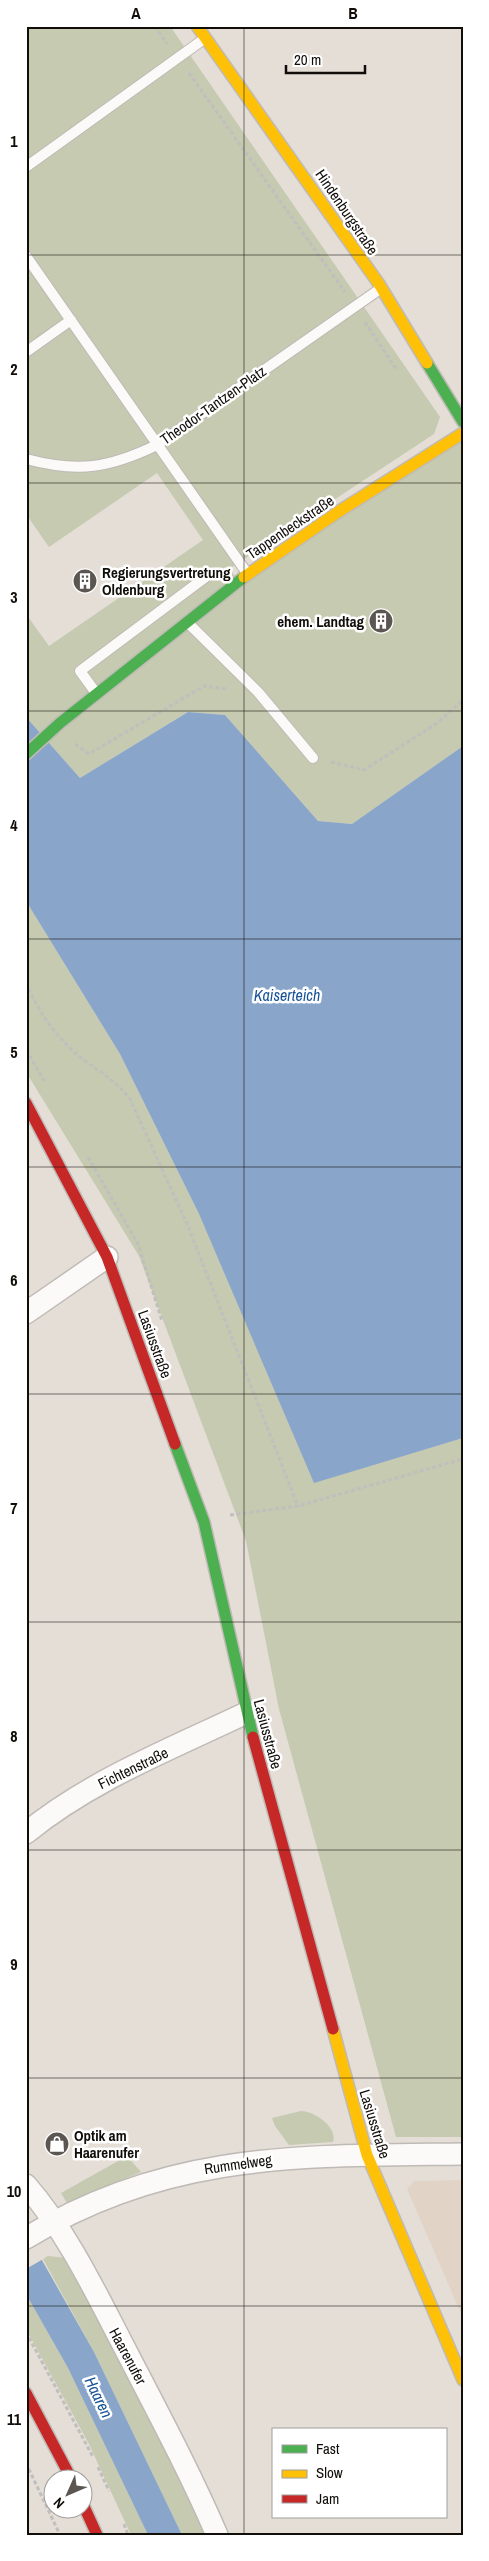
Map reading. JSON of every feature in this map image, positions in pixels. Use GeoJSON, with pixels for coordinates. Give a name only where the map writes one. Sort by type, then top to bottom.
{"type":"FeatureCollection","features":[{"type":"Feature","properties":{"kind":"street","name":"Hindenburgstraße"},"geometry":{"type":"LineString","coordinates":[[197,26],[381,289],[463,422]]}},
{"type":"Feature","properties":{"kind":"street","name":"Tappenbeckstraße"},"geometry":{"type":"LineString","coordinates":[[26,754],[97,694],[248,574],[338,512],[463,433]]}},
{"type":"Feature","properties":{"kind":"street","name":"Lasiusstraße"},"geometry":{"type":"LineString","coordinates":[[26,1103],[106,1257],[204,1522],[246,1714],[366,2155],[463,2380]]}},
{"type":"Feature","properties":{"kind":"street"},"geometry":{"type":"LineString","coordinates":[[26,1313],[106,1257]]}},
{"type":"Feature","properties":{"kind":"street","name":"Fichtenstraße"},"geometry":{"type":"LineString","coordinates":[[26,1833],[65,1804],[98,1784],[246,1714]]}},
{"type":"Feature","properties":{"kind":"street","name":"Rummelweg"},"geometry":{"type":"LineString","coordinates":[[29,2236],[119,2193],[179,2173],[257,2160],[366,2155],[463,2154]]}},
{"type":"Feature","properties":{"kind":"street","name":"Haarenufer"},"geometry":{"type":"LineString","coordinates":[[26,2185],[54,2223],[88,2278],[168,2431],[216,2535]]}},
{"type":"Feature","properties":{"kind":"street"},"geometry":{"type":"LineString","coordinates":[[27,2395],[66,2468]]}},
{"type":"Feature","properties":{"kind":"street"},"geometry":{"type":"LineString","coordinates":[[89,2518],[97,2535]]}},
{"type":"Feature","properties":{"kind":"lane"},"geometry":{"type":"LineString","coordinates":[[26,167],[206,38]]}},
{"type":"Feature","properties":{"kind":"lane"},"geometry":{"type":"LineString","coordinates":[[26,256],[248,574]]}},
{"type":"Feature","properties":{"kind":"lane","name":"Theodor-Tantzen-Platz"},"geometry":{"type":"LineString","coordinates":[[26,459],[73,467],[99,466],[125,460],[157,445],[381,289]]}},
{"type":"Feature","properties":{"kind":"lane"},"geometry":{"type":"LineString","coordinates":[[26,352],[71,320]]}},
{"type":"Feature","properties":{"kind":"lane"},"geometry":{"type":"LineString","coordinates":[[97,694],[80,671],[211,573]]}},
{"type":"Feature","properties":{"kind":"lane"},"geometry":{"type":"LineString","coordinates":[[187,622],[258,692],[313,758]]}},
{"type":"Feature","properties":{"kind":"path"},"geometry":{"type":"LineString","coordinates":[[155,26],[355,306],[401,376]]}},
{"type":"Feature","properties":{"kind":"path"},"geometry":{"type":"LineString","coordinates":[[53,730],[89,754],[204,686],[258,692]]}},
{"type":"Feature","properties":{"kind":"path"},"geometry":{"type":"LineString","coordinates":[[313,758],[364,770],[436,724],[463,700]]}},
{"type":"Feature","properties":{"kind":"path"},"geometry":{"type":"LineString","coordinates":[[26,983],[35,1005],[66,1045],[118,1083],[130,1099],[188,1226],[298,1506],[463,1459]]}},
{"type":"Feature","properties":{"kind":"path"},"geometry":{"type":"LineString","coordinates":[[26,2463],[60,2535]]}},
{"type":"Feature","properties":{"kind":"shaded area"},"geometry":{"type":"Polygon","coordinates":[[[463,2180],[463,2318],[407,2189],[414,2181],[463,2180]]]}},
{"type":"Feature","properties":{"kind":"green space"},"geometry":{"type":"Polygon","coordinates":[[[26,26],[170,26],[440,417],[434,434],[229,569],[239,581],[463,433],[463,746],[352,824],[318,821],[225,715],[188,712],[80,778],[26,717],[26,614],[49,646],[203,540],[157,473],[49,547],[26,514],[26,26]]]}},
{"type":"Feature","properties":{"kind":"green space"},"geometry":{"type":"Polygon","coordinates":[[[26,901],[120,1054],[199,1214],[314,1482],[463,1438],[463,2137],[396,2137],[279,1709],[246,1541],[139,1256],[26,1072],[26,901]]]}},
{"type":"Feature","properties":{"kind":"green space"},"geometry":{"type":"Polygon","coordinates":[[[301,2111],[312,2114],[324,2121],[332,2131],[334,2136],[333,2142],[289,2145],[275,2126],[272,2118],[301,2111]]]}},
{"type":"Feature","properties":{"kind":"green space"},"geometry":{"type":"Polygon","coordinates":[[[127,2156],[141,2172],[67,2203],[61,2193],[127,2156]]]}},
{"type":"Feature","properties":{"kind":"green space"},"geometry":{"type":"Polygon","coordinates":[[[48,2256],[68,2258],[207,2535],[182,2535],[94,2352],[43,2259],[48,2256]]]}},
{"type":"Feature","properties":{"kind":"green space"},"geometry":{"type":"Polygon","coordinates":[[[26,2294],[68,2368],[148,2535],[131,2535],[89,2444],[26,2329],[26,2294]]]}},
{"type":"Feature","properties":{"kind":"water","name":"Kaiserteich"},"geometry":{"type":"Polygon","coordinates":[[[188,712],[225,715],[318,821],[352,824],[463,746],[463,1438],[314,1483],[199,1214],[120,1054],[26,901],[26,717],[80,778],[188,712]]]}},
{"type":"Feature","properties":{"kind":"water","name":"Haaren"},"geometry":{"type":"Polygon","coordinates":[[[26,2232],[94,2352],[182,2535],[148,2535],[68,2368],[26,2294],[26,2232]]]}},
{"type":"Feature","properties":{"kind":"pier"},"geometry":{"type":"Polygon","coordinates":[[[26,2229],[45,2258],[26,2269],[26,2229]]]}},
{"type":"Feature","properties":{"kind":"traffic: fast"},"geometry":{"type":"LineString","coordinates":[[427,363],[463,422]]}},
{"type":"Feature","properties":{"kind":"traffic: fast"},"geometry":{"type":"LineString","coordinates":[[26,754],[60,723],[244,577]]}},
{"type":"Feature","properties":{"kind":"traffic: fast"},"geometry":{"type":"LineString","coordinates":[[175,1444],[204,1522],[253,1737]]}},
{"type":"Feature","properties":{"kind":"traffic: slow"},"geometry":{"type":"LineString","coordinates":[[197,26],[379,284],[427,363]]}},
{"type":"Feature","properties":{"kind":"traffic: slow"},"geometry":{"type":"LineString","coordinates":[[244,577],[338,512],[463,433]]}},
{"type":"Feature","properties":{"kind":"traffic: slow"},"geometry":{"type":"LineString","coordinates":[[333,2029],[367,2155],[463,2380]]}},
{"type":"Feature","properties":{"kind":"traffic: jam"},"geometry":{"type":"LineString","coordinates":[[26,1103],[107,1257],[175,1444]]}},
{"type":"Feature","properties":{"kind":"traffic: jam"},"geometry":{"type":"LineString","coordinates":[[253,1737],[333,2029]]}},
{"type":"Feature","properties":{"kind":"traffic: jam"},"geometry":{"type":"LineString","coordinates":[[26,2393],[66,2468]]}},
{"type":"Feature","properties":{"kind":"traffic: jam"},"geometry":{"type":"LineString","coordinates":[[89,2518],[97,2535]]}},
{"type":"Feature","properties":{"kind":"place","name":"Regierungsvertretung Oldenburg"},"geometry":{"type":"Point","coordinates":[85,581]}},
{"type":"Feature","properties":{"kind":"place","name":"ehem. Landtag"},"geometry":{"type":"Point","coordinates":[381,621]}},
{"type":"Feature","properties":{"kind":"place","name":"Optik am Haarenufer"},"geometry":{"type":"Point","coordinates":[57,2144]}}]}
